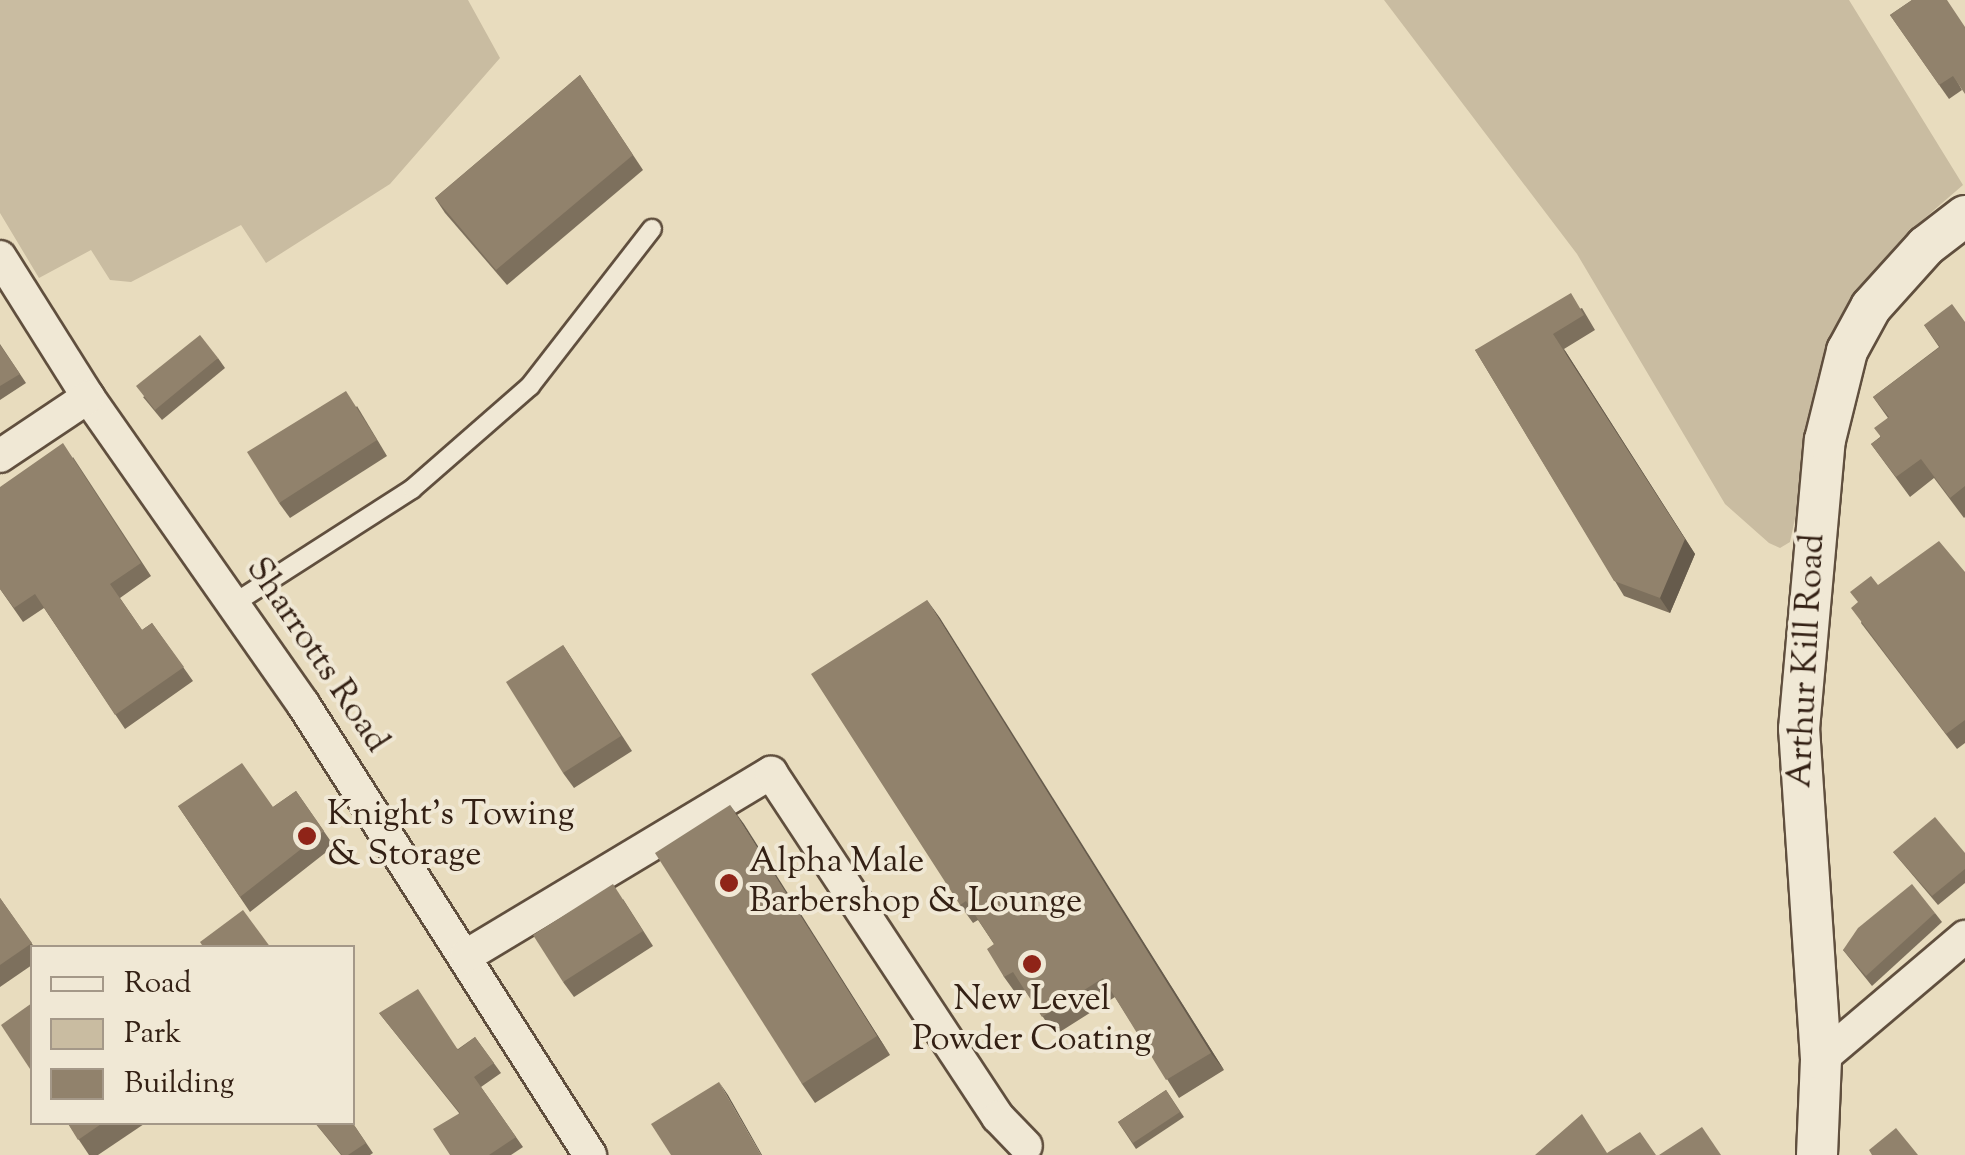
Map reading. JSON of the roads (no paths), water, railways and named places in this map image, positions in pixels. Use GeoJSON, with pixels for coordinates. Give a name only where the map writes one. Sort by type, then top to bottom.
{"type":"FeatureCollection","features":[{"type":"Feature","properties":{"kind":"street","name":"Arthur Kill Road"},"geometry":{"type":"LineString","coordinates":[[1816,1155],[1821,1058],[1799,729],[1825,440],[1847,351],[1871,307],[1961,227]]}},
{"type":"Feature","properties":{"kind":"street","name":"Sharrotts Road"},"geometry":{"type":"LineString","coordinates":[[0,257],[88,397],[233,604],[466,956],[590,1155]]}},
{"type":"Feature","properties":{"kind":"street"},"geometry":{"type":"LineString","coordinates":[[0,456],[88,397]]}},
{"type":"Feature","properties":{"kind":"street"},"geometry":{"type":"LineString","coordinates":[[466,956],[771,773],[998,1117],[1026,1146]]}},
{"type":"Feature","properties":{"kind":"street"},"geometry":{"type":"LineString","coordinates":[[1821,1058],[1965,937]]}},
{"type":"Feature","properties":{"kind":"lane"},"geometry":{"type":"LineString","coordinates":[[233,604],[412,489],[530,386],[652,229]]}},
{"type":"Feature","properties":{"kind":"place","name":"Knight's Towing & Storage"},"geometry":{"type":"Point","coordinates":[307,836]}},
{"type":"Feature","properties":{"kind":"place","name":"Alpha Male Barbershop & Lounge"},"geometry":{"type":"Point","coordinates":[729,883]}},
{"type":"Feature","properties":{"kind":"place","name":"New Level Powder Coating"},"geometry":{"type":"Point","coordinates":[1032,964]}}]}
